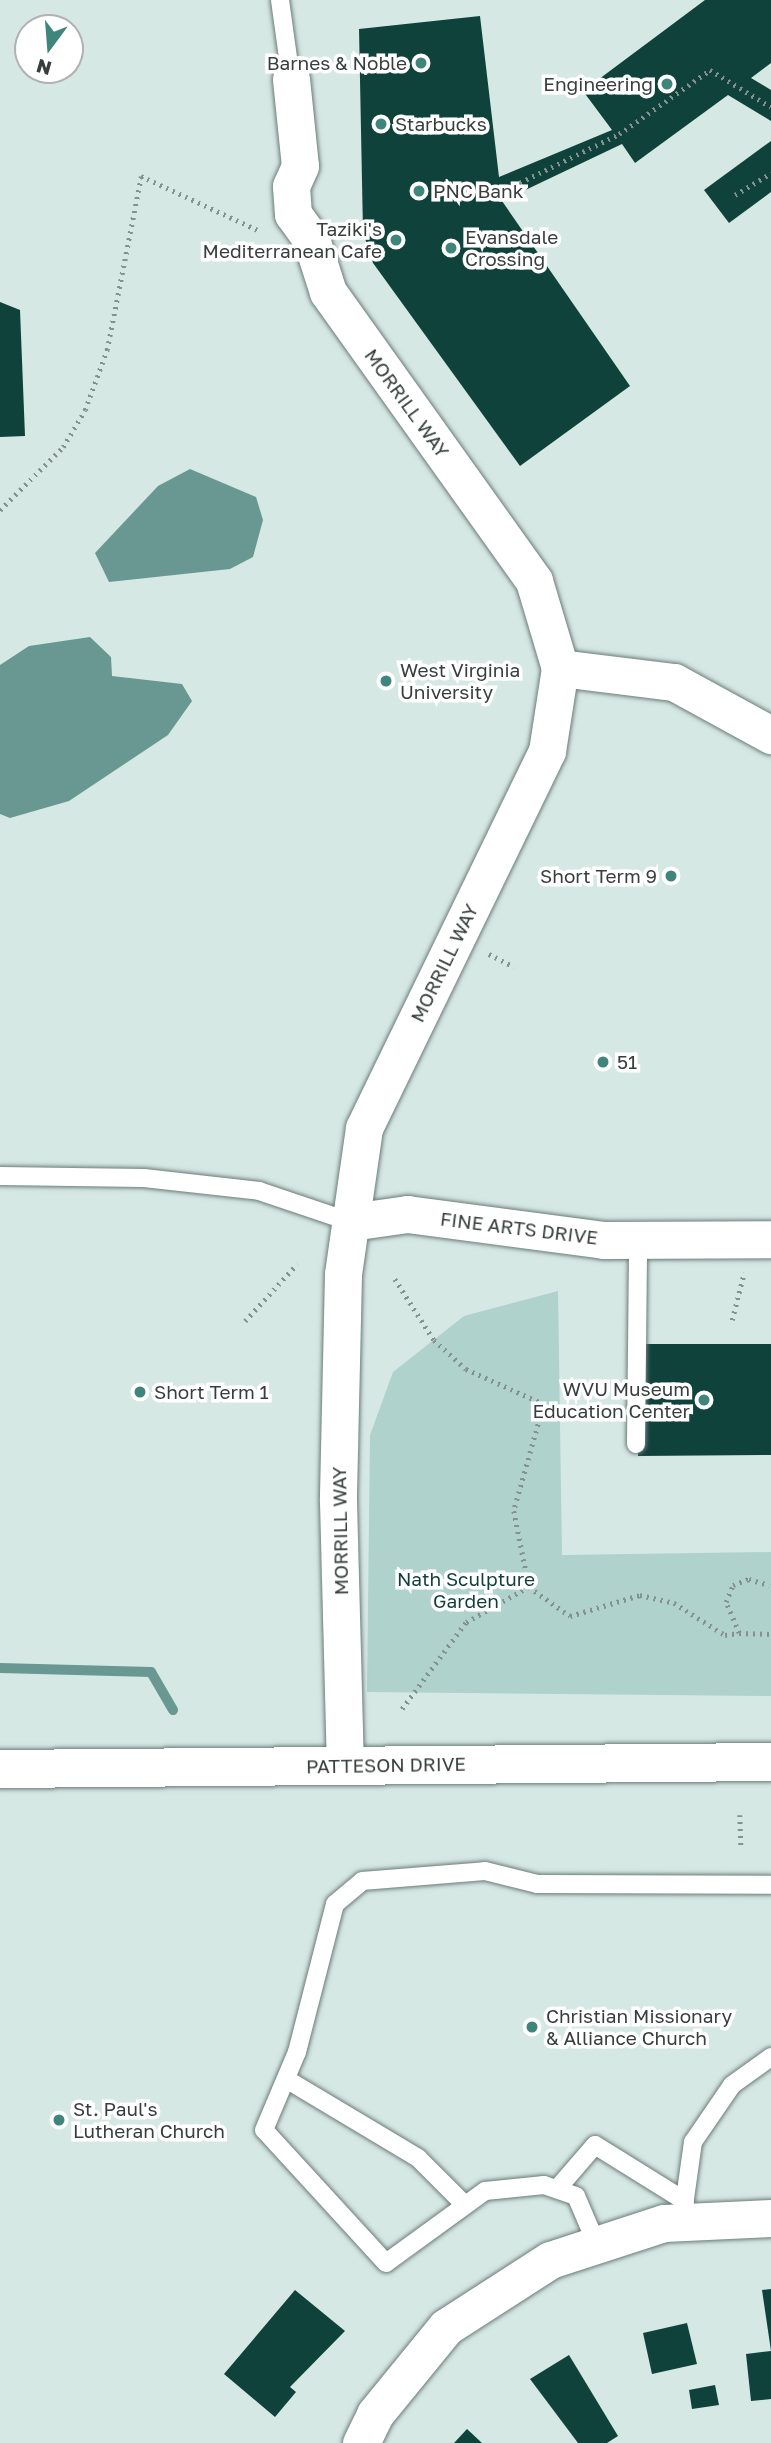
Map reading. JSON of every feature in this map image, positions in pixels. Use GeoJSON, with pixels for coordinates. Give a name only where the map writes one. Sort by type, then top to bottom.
{"type":"FeatureCollection","features":[{"type":"Feature","properties":{"kind":"main road","name":"PATTESON DRIVE"},"geometry":{"type":"LineString","coordinates":[[0,1769],[771,1762]]}},
{"type":"Feature","properties":{"kind":"street","name":"MORRILL WAY"},"geometry":{"type":"LineString","coordinates":[[291,79],[300,166],[315,185],[311,239],[328,292],[534,581],[560,668],[547,751],[364,1128],[343,1274],[338,1501],[345,1766]]}},
{"type":"Feature","properties":{"kind":"street"},"geometry":{"type":"LineString","coordinates":[[560,668],[674,681],[771,735]]}},
{"type":"Feature","properties":{"kind":"street","name":"FINE ARTS DRIVE"},"geometry":{"type":"LineString","coordinates":[[351,1222],[407,1214],[526,1232],[638,1238],[771,1239]]}},
{"type":"Feature","properties":{"kind":"street"},"geometry":{"type":"LineString","coordinates":[[361,2443],[375,2414],[446,2326],[550,2260],[597,2245],[683,2211],[771,2218]]}},
{"type":"Feature","properties":{"kind":"lane"},"geometry":{"type":"LineString","coordinates":[[280,0],[291,79]]}},
{"type":"Feature","properties":{"kind":"lane"},"geometry":{"type":"LineString","coordinates":[[0,1177],[144,1178],[259,1191],[351,1222]]}},
{"type":"Feature","properties":{"kind":"lane"},"geometry":{"type":"LineString","coordinates":[[636,1444],[638,1238]]}},
{"type":"Feature","properties":{"kind":"lane"},"geometry":{"type":"LineString","coordinates":[[597,2245],[576,2196],[557,2189],[485,2191],[386,2263],[264,2130],[286,2079],[335,1903],[362,1881],[485,1871],[537,1884],[771,1885]]}},
{"type":"Feature","properties":{"kind":"lane"},"geometry":{"type":"LineString","coordinates":[[557,2189],[595,2145],[683,2211],[693,2142],[732,2085],[771,2057]]}},
{"type":"Feature","properties":{"kind":"lane"},"geometry":{"type":"LineString","coordinates":[[286,2079],[418,2158],[465,2205]]}},
{"type":"Feature","properties":{"kind":"path"},"geometry":{"type":"LineString","coordinates":[[501,192],[619,134],[710,71],[771,107]]}},
{"type":"Feature","properties":{"kind":"path"},"geometry":{"type":"LineString","coordinates":[[735,195],[771,173]]}},
{"type":"Feature","properties":{"kind":"path"},"geometry":{"type":"LineString","coordinates":[[0,510],[63,447],[85,410],[107,350],[141,176],[265,234]]}},
{"type":"Feature","properties":{"kind":"path"},"geometry":{"type":"LineString","coordinates":[[349,234],[363,232]]}},
{"type":"Feature","properties":{"kind":"path"},"geometry":{"type":"LineString","coordinates":[[482,951],[514,967]]}},
{"type":"Feature","properties":{"kind":"path"},"geometry":{"type":"LineString","coordinates":[[245,1321],[297,1264]]}},
{"type":"Feature","properties":{"kind":"path"},"geometry":{"type":"LineString","coordinates":[[732,1320],[746,1266]]}},
{"type":"Feature","properties":{"kind":"path"},"geometry":{"type":"LineString","coordinates":[[395,1279],[434,1340],[466,1369],[544,1404],[514,1511],[529,1587],[570,1616],[640,1595],[674,1603],[725,1635],[771,1634]]}},
{"type":"Feature","properties":{"kind":"path"},"geometry":{"type":"LineString","coordinates":[[739,1633],[726,1602],[733,1585],[749,1579],[769,1585]]}},
{"type":"Feature","properties":{"kind":"path"},"geometry":{"type":"LineString","coordinates":[[401,1711],[466,1623],[529,1587]]}},
{"type":"Feature","properties":{"kind":"path"},"geometry":{"type":"LineString","coordinates":[[740,1815],[741,1847]]}},
{"type":"Feature","properties":{"kind":"green space","name":"Nath Sculpture Garden"},"geometry":{"type":"Polygon","coordinates":[[[558,1291],[562,1555],[771,1552],[771,1696],[367,1692],[370,1435],[393,1372],[464,1316],[558,1291]]]}},
{"type":"Feature","properties":{"kind":"shaded area"},"geometry":{"type":"Polygon","coordinates":[[[190,469],[256,497],[263,520],[253,557],[230,569],[109,582],[95,553],[158,486],[190,469]]]}},
{"type":"Feature","properties":{"kind":"shaded area"},"geometry":{"type":"Polygon","coordinates":[[[90,637],[111,657],[112,676],[182,684],[192,701],[168,735],[69,801],[10,818],[0,814],[0,665],[29,646],[90,637]]]}},
{"type":"Feature","properties":{"kind":"building","name":"Evansdale Crossing"},"geometry":{"type":"Polygon","coordinates":[[[705,0],[771,0],[771,63],[751,78],[771,90],[771,121],[728,95],[635,163],[622,144],[502,201],[630,386],[520,466],[373,263],[363,232],[359,29],[480,16],[499,177],[612,130],[583,91],[705,0]]]}},
{"type":"Feature","properties":{"kind":"building"},"geometry":{"type":"Polygon","coordinates":[[[771,141],[771,192],[729,223],[704,190],[771,141]]]}},
{"type":"Feature","properties":{"kind":"building"},"geometry":{"type":"Polygon","coordinates":[[[0,302],[20,310],[25,436],[0,437],[0,302]]]}},
{"type":"Feature","properties":{"kind":"building","name":"WVU Museum Education Center"},"geometry":{"type":"Polygon","coordinates":[[[638,1344],[771,1344],[771,1455],[638,1456],[638,1344]]]}},
{"type":"Feature","properties":{"kind":"building"},"geometry":{"type":"Polygon","coordinates":[[[771,2289],[771,2351],[762,2290],[771,2289]]]}},
{"type":"Feature","properties":{"kind":"building"},"geometry":{"type":"Polygon","coordinates":[[[295,2290],[345,2331],[290,2387],[296,2392],[275,2417],[224,2374],[295,2290]]]}},
{"type":"Feature","properties":{"kind":"building"},"geometry":{"type":"Polygon","coordinates":[[[687,2323],[697,2364],[652,2374],[643,2333],[687,2323]]]}},
{"type":"Feature","properties":{"kind":"building"},"geometry":{"type":"Polygon","coordinates":[[[771,2351],[771,2399],[751,2401],[746,2354],[771,2351]]]}},
{"type":"Feature","properties":{"kind":"building"},"geometry":{"type":"Polygon","coordinates":[[[569,2355],[618,2436],[607,2443],[578,2443],[530,2379],[569,2355]]]}},
{"type":"Feature","properties":{"kind":"building"},"geometry":{"type":"Polygon","coordinates":[[[715,2385],[719,2405],[692,2409],[689,2390],[715,2385]]]}},
{"type":"Feature","properties":{"kind":"building"},"geometry":{"type":"Polygon","coordinates":[[[467,2429],[482,2443],[454,2443],[467,2429]]]}},
{"type":"Feature","properties":{"kind":"waterway"},"geometry":{"type":"LineString","coordinates":[[0,1668],[151,1672],[173,1710]]}},
{"type":"Feature","properties":{"kind":"place","name":"Barnes & Noble"},"geometry":{"type":"Point","coordinates":[421,63]}},
{"type":"Feature","properties":{"kind":"place","name":"Engineering"},"geometry":{"type":"Point","coordinates":[667,84]}},
{"type":"Feature","properties":{"kind":"place","name":"Starbucks"},"geometry":{"type":"Point","coordinates":[381,124]}},
{"type":"Feature","properties":{"kind":"place","name":"PNC Bank"},"geometry":{"type":"Point","coordinates":[419,191]}},
{"type":"Feature","properties":{"kind":"place","name":"Taziki's Mediterranean Cafe"},"geometry":{"type":"Point","coordinates":[396,240]}},
{"type":"Feature","properties":{"kind":"place","name":"Evansdale Crossing"},"geometry":{"type":"Point","coordinates":[451,248]}},
{"type":"Feature","properties":{"kind":"place","name":"West Virginia University"},"geometry":{"type":"Point","coordinates":[386,681]}},
{"type":"Feature","properties":{"kind":"place","name":"Short Term 9"},"geometry":{"type":"Point","coordinates":[671,876]}},
{"type":"Feature","properties":{"kind":"place","name":"51"},"geometry":{"type":"Point","coordinates":[603,1062]}},
{"type":"Feature","properties":{"kind":"place","name":"Short Term 1"},"geometry":{"type":"Point","coordinates":[140,1392]}},
{"type":"Feature","properties":{"kind":"place","name":"WVU Museum Education Center"},"geometry":{"type":"Point","coordinates":[704,1400]}},
{"type":"Feature","properties":{"kind":"place","name":"Christian Missionary & Alliance Church"},"geometry":{"type":"Point","coordinates":[532,2027]}},
{"type":"Feature","properties":{"kind":"place","name":"St. Paul's Lutheran Church"},"geometry":{"type":"Point","coordinates":[59,2120]}}]}
